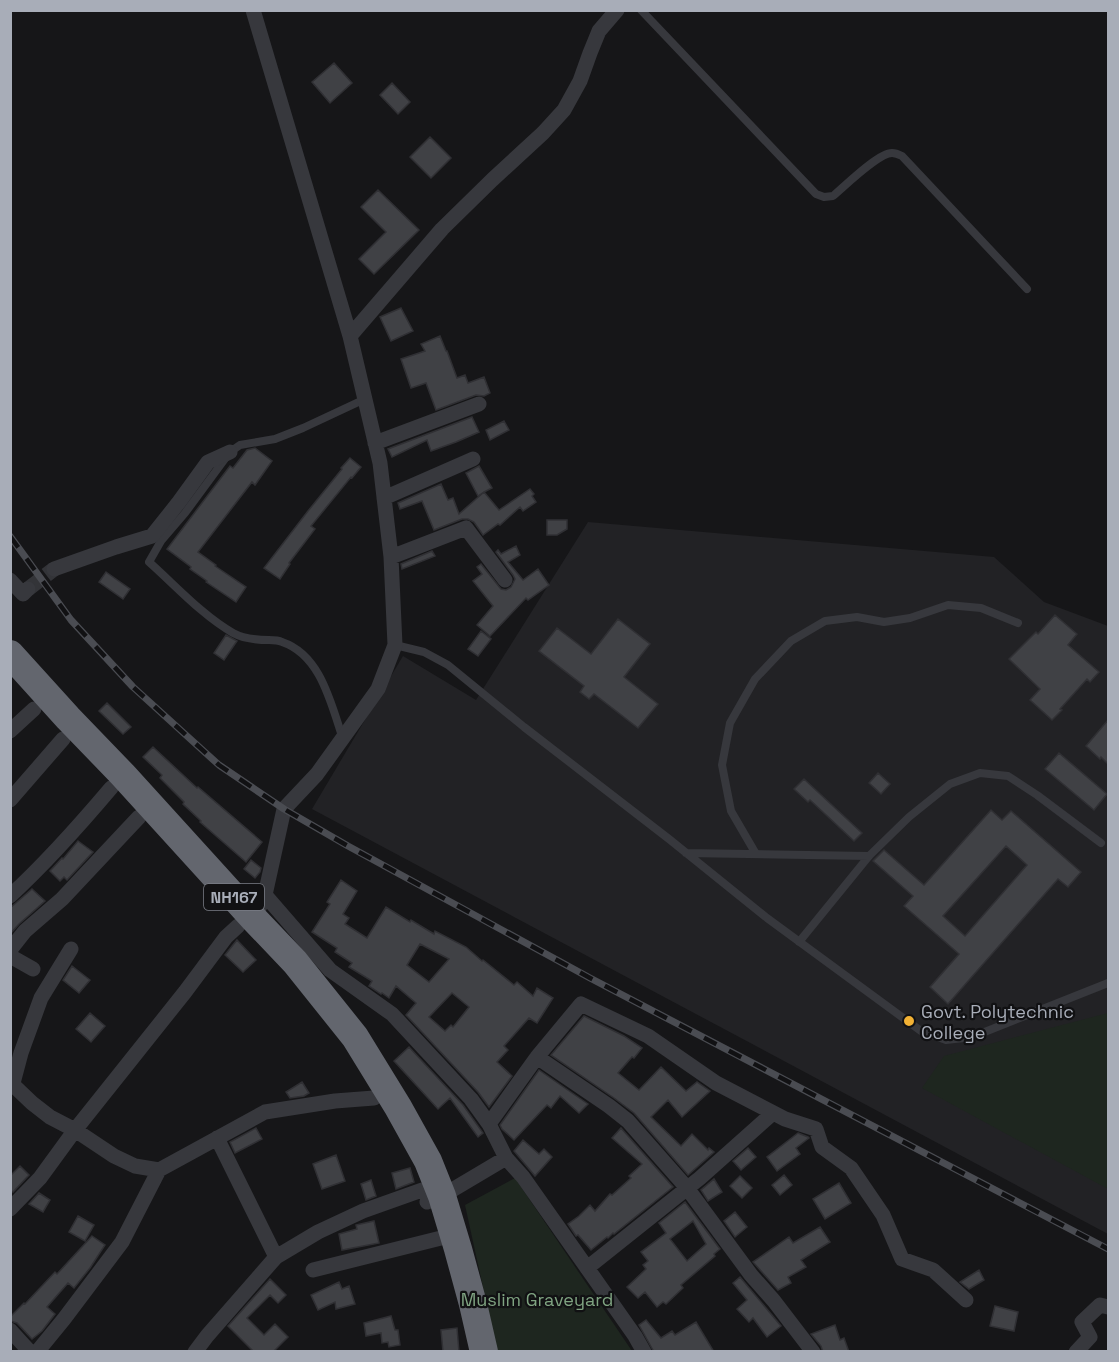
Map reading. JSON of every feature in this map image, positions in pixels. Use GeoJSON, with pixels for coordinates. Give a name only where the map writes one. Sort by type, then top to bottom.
{"type":"FeatureCollection","features":[{"type":"Feature","properties":{"kind":"highway","name":"NH167"},"geometry":{"type":"LineString","coordinates":[[10,654],[252,913],[355,1037],[429,1161],[430,1196],[469,1352]]}},
{"type":"Feature","properties":{"kind":"highway","name":"NH167"},"geometry":{"type":"LineString","coordinates":[[10,683],[139,817],[252,913],[281,973],[324,1026],[374,1098],[430,1196],[473,1304],[484,1352]]}},
{"type":"Feature","properties":{"kind":"street"},"geometry":{"type":"LineString","coordinates":[[10,1209],[40,1178],[226,937],[252,913],[284,809],[316,774],[378,689],[395,645],[391,557],[380,463],[350,336],[253,10]]}},
{"type":"Feature","properties":{"kind":"street"},"geometry":{"type":"LineString","coordinates":[[350,336],[442,229],[543,134],[564,110],[580,81],[599,31],[616,10]]}},
{"type":"Feature","properties":{"kind":"street"},"geometry":{"type":"LineString","coordinates":[[375,443],[479,404]]}},
{"type":"Feature","properties":{"kind":"street"},"geometry":{"type":"LineString","coordinates":[[54,569],[152,536],[208,462],[230,452]]}},
{"type":"Feature","properties":{"kind":"street"},"geometry":{"type":"LineString","coordinates":[[384,498],[473,459]]}},
{"type":"Feature","properties":{"kind":"street"},"geometry":{"type":"LineString","coordinates":[[391,557],[466,528],[505,580]]}},
{"type":"Feature","properties":{"kind":"street"},"geometry":{"type":"LineString","coordinates":[[10,580],[23,594],[28,589]]}},
{"type":"Feature","properties":{"kind":"street"},"geometry":{"type":"LineString","coordinates":[[10,731],[34,709]]}},
{"type":"Feature","properties":{"kind":"street"},"geometry":{"type":"LineString","coordinates":[[10,800],[63,740]]}},
{"type":"Feature","properties":{"kind":"street"},"geometry":{"type":"LineString","coordinates":[[10,896],[39,870],[72,835],[111,788]]}},
{"type":"Feature","properties":{"kind":"street"},"geometry":{"type":"LineString","coordinates":[[10,950],[25,931],[62,899],[139,817]]}},
{"type":"Feature","properties":{"kind":"street"},"geometry":{"type":"LineString","coordinates":[[252,913],[392,1014],[471,1099],[489,1124],[506,1158],[523,1177],[644,1352]]}},
{"type":"Feature","properties":{"kind":"street"},"geometry":{"type":"LineString","coordinates":[[71,949],[41,998],[11,1084],[51,1117],[114,1156],[135,1166],[159,1170]]}},
{"type":"Feature","properties":{"kind":"street"},"geometry":{"type":"LineString","coordinates":[[10,956],[33,969]]}},
{"type":"Feature","properties":{"kind":"street"},"geometry":{"type":"LineString","coordinates":[[489,1124],[537,1057],[581,1004],[648,1036],[716,1083],[785,1119],[816,1129],[822,1147],[851,1168],[884,1215],[902,1259],[933,1270],[966,1300]]}},
{"type":"Feature","properties":{"kind":"street"},"geometry":{"type":"LineString","coordinates":[[537,1057],[628,1121],[687,1188],[751,1275],[813,1352]]}},
{"type":"Feature","properties":{"kind":"street"},"geometry":{"type":"LineString","coordinates":[[37,1352],[122,1242],[159,1170],[266,1112],[335,1101],[374,1098]]}},
{"type":"Feature","properties":{"kind":"street"},"geometry":{"type":"LineString","coordinates":[[587,1268],[687,1188],[773,1113]]}},
{"type":"Feature","properties":{"kind":"street"},"geometry":{"type":"LineString","coordinates":[[217,1138],[276,1257]]}},
{"type":"Feature","properties":{"kind":"street"},"geometry":{"type":"LineString","coordinates":[[195,1352],[276,1257],[318,1232],[363,1211],[430,1196],[506,1158]]}},
{"type":"Feature","properties":{"kind":"street"},"geometry":{"type":"LineString","coordinates":[[313,1270],[441,1238]]}},
{"type":"Feature","properties":{"kind":"street"},"geometry":{"type":"LineString","coordinates":[[1076,1352],[1090,1337],[1082,1322],[1100,1305],[1108,1307]]}},
{"type":"Feature","properties":{"kind":"street"},"geometry":{"type":"LineString","coordinates":[[10,1330],[30,1352]]}},
{"type":"Feature","properties":{"kind":"lane"},"geometry":{"type":"LineString","coordinates":[[640,10],[816,194],[824,197],[833,196],[874,161],[893,153],[902,156],[1027,289]]}},
{"type":"Feature","properties":{"kind":"lane"},"geometry":{"type":"LineString","coordinates":[[343,739],[324,685],[312,664],[298,650],[281,641],[253,640],[235,634],[212,619],[149,562],[162,541],[230,452],[240,445],[275,439],[365,399]]}},
{"type":"Feature","properties":{"kind":"lane"},"geometry":{"type":"LineString","coordinates":[[756,854],[730,811],[722,765],[730,723],[755,679],[791,641],[825,621],[857,617],[884,622],[910,618],[948,605],[981,608],[1018,622]]}},
{"type":"Feature","properties":{"kind":"lane"},"geometry":{"type":"LineString","coordinates":[[395,645],[424,652],[448,665],[767,918],[921,1031],[946,1040],[972,1037],[1108,983]]}},
{"type":"Feature","properties":{"kind":"lane"},"geometry":{"type":"LineString","coordinates":[[799,942],[869,856],[909,817],[950,784],[980,773],[1008,776],[1101,843]]}},
{"type":"Feature","properties":{"kind":"lane"},"geometry":{"type":"LineString","coordinates":[[686,853],[869,856]]}},
{"type":"Feature","properties":{"kind":"shaded area","name":"Govt. Polytechnic College"},"geometry":{"type":"Polygon","coordinates":[[[588,522],[994,557],[1044,602],[1108,626],[1108,1234],[312,809],[403,656],[476,700],[588,522]]]}},
{"type":"Feature","properties":{"kind":"green space"},"geometry":{"type":"Polygon","coordinates":[[[1108,1013],[1108,1189],[922,1088],[944,1056],[1108,1013]]]}},
{"type":"Feature","properties":{"kind":"green space","name":"Muslim Graveyard"},"geometry":{"type":"Polygon","coordinates":[[[515,1178],[632,1351],[497,1351],[465,1205],[515,1178]]]}},
{"type":"Feature","properties":{"kind":"building"},"geometry":{"type":"Polygon","coordinates":[[[334,63],[352,83],[330,103],[312,82],[334,63]]]}},
{"type":"Feature","properties":{"kind":"building"},"geometry":{"type":"Polygon","coordinates":[[[392,83],[410,102],[398,114],[380,95],[392,83]]]}},
{"type":"Feature","properties":{"kind":"building"},"geometry":{"type":"Polygon","coordinates":[[[430,137],[451,158],[431,178],[410,157],[430,137]]]}},
{"type":"Feature","properties":{"kind":"building"},"geometry":{"type":"Polygon","coordinates":[[[378,190],[419,230],[374,274],[359,259],[386,232],[361,207],[378,190]]]}},
{"type":"Feature","properties":{"kind":"building"},"geometry":{"type":"Polygon","coordinates":[[[401,308],[413,331],[391,341],[380,317],[401,308]]]}},
{"type":"Feature","properties":{"kind":"building"},"geometry":{"type":"Polygon","coordinates":[[[440,336],[457,378],[465,375],[468,383],[484,377],[490,393],[484,396],[476,395],[436,410],[426,383],[411,388],[401,359],[425,351],[421,344],[440,336]]]}},
{"type":"Feature","properties":{"kind":"building"},"geometry":{"type":"Polygon","coordinates":[[[472,417],[479,432],[456,442],[431,451],[427,440],[392,457],[388,449],[472,417]]]}},
{"type":"Feature","properties":{"kind":"building"},"geometry":{"type":"Polygon","coordinates":[[[504,421],[509,430],[490,440],[486,430],[504,421]]]}},
{"type":"Feature","properties":{"kind":"building"},"geometry":{"type":"Polygon","coordinates":[[[255,448],[272,461],[255,485],[252,482],[198,552],[246,587],[236,602],[206,582],[167,549],[230,466],[233,468],[247,450],[255,448]]]}},
{"type":"Feature","properties":{"kind":"building"},"geometry":{"type":"Polygon","coordinates":[[[350,458],[361,467],[311,526],[315,529],[289,563],[280,579],[264,568],[350,458]]]}},
{"type":"Feature","properties":{"kind":"building"},"geometry":{"type":"Polygon","coordinates":[[[479,466],[492,488],[478,496],[466,473],[479,466]]]}},
{"type":"Feature","properties":{"kind":"building"},"geometry":{"type":"Polygon","coordinates":[[[441,484],[448,500],[453,498],[459,514],[484,492],[499,510],[530,489],[536,502],[523,511],[520,507],[500,525],[498,524],[483,535],[474,522],[468,519],[462,519],[434,530],[422,501],[400,509],[398,503],[441,484]]]}},
{"type":"Feature","properties":{"kind":"building"},"geometry":{"type":"Polygon","coordinates":[[[547,520],[567,520],[567,529],[557,535],[547,535],[547,520]]]}},
{"type":"Feature","properties":{"kind":"building"},"geometry":{"type":"Polygon","coordinates":[[[516,546],[520,555],[508,562],[523,580],[538,569],[549,585],[528,600],[526,598],[490,636],[477,625],[493,606],[473,581],[482,574],[477,567],[481,564],[501,589],[506,590],[511,587],[515,579],[496,552],[498,550],[501,554],[516,546]]]}},
{"type":"Feature","properties":{"kind":"building"},"geometry":{"type":"Polygon","coordinates":[[[432,551],[435,556],[402,569],[401,564],[432,551]]]}},
{"type":"Feature","properties":{"kind":"building"},"geometry":{"type":"Polygon","coordinates":[[[106,572],[130,589],[123,599],[99,582],[106,572]]]}},
{"type":"Feature","properties":{"kind":"building"},"geometry":{"type":"Polygon","coordinates":[[[1055,615],[1077,634],[1068,645],[1099,672],[1090,682],[1087,679],[1052,720],[1030,700],[1040,689],[1009,659],[1036,632],[1038,634],[1055,615]]]}},
{"type":"Feature","properties":{"kind":"building"},"geometry":{"type":"Polygon","coordinates":[[[618,619],[650,644],[624,677],[658,704],[638,728],[594,694],[589,699],[580,692],[584,686],[539,651],[557,628],[591,654],[618,619]]]}},
{"type":"Feature","properties":{"kind":"building"},"geometry":{"type":"Polygon","coordinates":[[[481,631],[491,639],[478,656],[468,649],[481,631]]]}},
{"type":"Feature","properties":{"kind":"building"},"geometry":{"type":"Polygon","coordinates":[[[226,635],[237,641],[224,660],[214,653],[226,635]]]}},
{"type":"Feature","properties":{"kind":"building"},"geometry":{"type":"Polygon","coordinates":[[[107,703],[131,727],[123,734],[99,711],[107,703]]]}},
{"type":"Feature","properties":{"kind":"building"},"geometry":{"type":"Polygon","coordinates":[[[1108,720],[1108,764],[1086,746],[1108,720]]]}},
{"type":"Feature","properties":{"kind":"building"},"geometry":{"type":"Polygon","coordinates":[[[153,747],[197,788],[262,842],[246,862],[200,822],[160,778],[162,775],[143,757],[153,747]]]}},
{"type":"Feature","properties":{"kind":"building"},"geometry":{"type":"Polygon","coordinates":[[[1059,753],[1107,794],[1094,810],[1045,769],[1059,753]]]}},
{"type":"Feature","properties":{"kind":"building"},"geometry":{"type":"Polygon","coordinates":[[[878,773],[890,784],[881,794],[869,783],[878,773]]]}},
{"type":"Feature","properties":{"kind":"building"},"geometry":{"type":"Polygon","coordinates":[[[804,779],[862,833],[854,841],[810,800],[808,802],[794,789],[804,779]]]}},
{"type":"Feature","properties":{"kind":"building"},"geometry":{"type":"Polygon","coordinates":[[[991,810],[1002,820],[1011,811],[1081,872],[1068,887],[1058,879],[948,1004],[930,987],[959,954],[904,906],[913,896],[873,861],[884,850],[924,885],[991,810]],[[1006,846],[943,916],[965,936],[1027,865],[1006,846]]]}},
{"type":"Feature","properties":{"kind":"building"},"geometry":{"type":"Polygon","coordinates":[[[78,841],[93,852],[67,880],[64,877],[60,881],[50,871],[78,841]]]}},
{"type":"Feature","properties":{"kind":"building"},"geometry":{"type":"Polygon","coordinates":[[[251,860],[261,868],[255,878],[244,869],[251,860]]]}},
{"type":"Feature","properties":{"kind":"building"},"geometry":{"type":"Polygon","coordinates":[[[341,880],[357,891],[343,914],[349,918],[345,924],[367,938],[386,907],[434,934],[435,931],[466,947],[514,985],[517,982],[533,996],[537,988],[553,998],[537,1023],[529,1018],[504,1046],[508,1050],[497,1062],[512,1076],[489,1107],[478,1092],[406,1015],[416,1003],[396,986],[389,998],[369,986],[372,981],[349,967],[352,963],[335,952],[337,948],[312,932],[330,904],[327,902],[341,880]],[[420,944],[407,965],[429,982],[449,959],[420,944]],[[452,993],[429,1017],[445,1031],[451,1025],[453,1027],[469,1007],[452,993]]]}},
{"type":"Feature","properties":{"kind":"building"},"geometry":{"type":"Polygon","coordinates":[[[32,889],[45,901],[10,934],[10,908],[32,889]]]}},
{"type":"Feature","properties":{"kind":"building"},"geometry":{"type":"Polygon","coordinates":[[[237,940],[256,960],[243,972],[225,955],[237,940]]]}},
{"type":"Feature","properties":{"kind":"building"},"geometry":{"type":"Polygon","coordinates":[[[72,966],[90,980],[79,993],[63,980],[72,966]]]}},
{"type":"Feature","properties":{"kind":"building"},"geometry":{"type":"Polygon","coordinates":[[[90,1013],[105,1026],[91,1042],[76,1029],[90,1013]]]}},
{"type":"Feature","properties":{"kind":"building"},"geometry":{"type":"Polygon","coordinates":[[[584,1016],[624,1036],[642,1048],[618,1073],[639,1090],[661,1067],[686,1091],[697,1082],[710,1091],[682,1117],[668,1100],[651,1117],[681,1146],[692,1134],[708,1150],[709,1148],[714,1152],[688,1175],[634,1113],[551,1055],[584,1016]]]}},
{"type":"Feature","properties":{"kind":"building"},"geometry":{"type":"Polygon","coordinates":[[[409,1047],[463,1105],[483,1133],[478,1137],[450,1098],[438,1109],[394,1061],[409,1047]]]}},
{"type":"Feature","properties":{"kind":"building"},"geometry":{"type":"Polygon","coordinates":[[[539,1070],[588,1104],[579,1113],[560,1096],[551,1108],[547,1105],[514,1140],[500,1125],[539,1070]]]}},
{"type":"Feature","properties":{"kind":"building"},"geometry":{"type":"Polygon","coordinates":[[[302,1082],[309,1093],[290,1098],[286,1092],[302,1082]]]}},
{"type":"Feature","properties":{"kind":"building"},"geometry":{"type":"Polygon","coordinates":[[[256,1128],[262,1139],[235,1153],[230,1142],[256,1128]]]}},
{"type":"Feature","properties":{"kind":"building"},"geometry":{"type":"Polygon","coordinates":[[[621,1128],[673,1187],[591,1250],[578,1235],[576,1236],[568,1224],[590,1205],[595,1211],[610,1194],[612,1195],[631,1178],[629,1176],[642,1164],[612,1138],[621,1128]]]}},
{"type":"Feature","properties":{"kind":"building"},"geometry":{"type":"Polygon","coordinates":[[[798,1133],[809,1138],[796,1148],[800,1154],[777,1171],[767,1157],[798,1133]]]}},
{"type":"Feature","properties":{"kind":"building"},"geometry":{"type":"Polygon","coordinates":[[[523,1140],[539,1154],[544,1149],[552,1157],[535,1176],[514,1151],[523,1140]]]}},
{"type":"Feature","properties":{"kind":"building"},"geometry":{"type":"Polygon","coordinates":[[[748,1148],[756,1157],[741,1170],[733,1161],[748,1148]]]}},
{"type":"Feature","properties":{"kind":"building"},"geometry":{"type":"Polygon","coordinates":[[[336,1155],[345,1181],[322,1189],[313,1164],[336,1155]]]}},
{"type":"Feature","properties":{"kind":"building"},"geometry":{"type":"Polygon","coordinates":[[[20,1166],[29,1175],[13,1192],[10,1190],[10,1176],[20,1166]]]}},
{"type":"Feature","properties":{"kind":"building"},"geometry":{"type":"Polygon","coordinates":[[[410,1168],[414,1182],[396,1189],[392,1173],[410,1168]]]}},
{"type":"Feature","properties":{"kind":"building"},"geometry":{"type":"Polygon","coordinates":[[[784,1175],[792,1185],[780,1195],[772,1185],[784,1175]]]}},
{"type":"Feature","properties":{"kind":"building"},"geometry":{"type":"Polygon","coordinates":[[[740,1176],[752,1188],[742,1198],[730,1186],[740,1176]]]}},
{"type":"Feature","properties":{"kind":"building"},"geometry":{"type":"Polygon","coordinates":[[[714,1179],[722,1192],[708,1201],[701,1190],[714,1179]]]}},
{"type":"Feature","properties":{"kind":"building"},"geometry":{"type":"Polygon","coordinates":[[[371,1180],[376,1196],[366,1200],[361,1184],[371,1180]]]}},
{"type":"Feature","properties":{"kind":"building"},"geometry":{"type":"Polygon","coordinates":[[[839,1183],[851,1203],[825,1219],[813,1199],[839,1183]]]}},
{"type":"Feature","properties":{"kind":"building"},"geometry":{"type":"Polygon","coordinates":[[[39,1193],[50,1200],[43,1212],[29,1204],[39,1193]]]}},
{"type":"Feature","properties":{"kind":"building"},"geometry":{"type":"Polygon","coordinates":[[[685,1202],[720,1249],[681,1285],[683,1288],[666,1304],[663,1302],[657,1307],[645,1292],[638,1298],[627,1287],[646,1269],[643,1265],[648,1261],[641,1252],[666,1233],[659,1223],[685,1202]],[[693,1221],[670,1239],[687,1261],[706,1244],[693,1221]]]}},
{"type":"Feature","properties":{"kind":"building"},"geometry":{"type":"Polygon","coordinates":[[[735,1212],[747,1227],[735,1237],[724,1221],[735,1212]]]}},
{"type":"Feature","properties":{"kind":"building"},"geometry":{"type":"Polygon","coordinates":[[[78,1216],[94,1225],[85,1241],[69,1232],[78,1216]]]}},
{"type":"Feature","properties":{"kind":"building"},"geometry":{"type":"Polygon","coordinates":[[[374,1221],[379,1243],[342,1250],[339,1234],[357,1229],[356,1225],[374,1221]]]}},
{"type":"Feature","properties":{"kind":"building"},"geometry":{"type":"Polygon","coordinates":[[[820,1227],[830,1242],[801,1260],[806,1267],[788,1277],[791,1283],[778,1290],[753,1262],[789,1237],[793,1243],[820,1227]]]}},
{"type":"Feature","properties":{"kind":"building"},"geometry":{"type":"Polygon","coordinates":[[[92,1236],[105,1245],[74,1288],[68,1283],[47,1307],[55,1314],[42,1331],[32,1339],[17,1323],[10,1321],[10,1317],[55,1272],[57,1274],[92,1236]]]}},
{"type":"Feature","properties":{"kind":"building"},"geometry":{"type":"Polygon","coordinates":[[[979,1270],[984,1280],[969,1289],[960,1282],[979,1270]]]}},
{"type":"Feature","properties":{"kind":"building"},"geometry":{"type":"Polygon","coordinates":[[[740,1277],[781,1326],[767,1337],[753,1318],[749,1322],[737,1309],[747,1300],[733,1283],[740,1277]]]}},
{"type":"Feature","properties":{"kind":"building"},"geometry":{"type":"Polygon","coordinates":[[[270,1279],[286,1295],[278,1303],[270,1295],[247,1318],[264,1335],[275,1324],[288,1337],[273,1352],[254,1352],[228,1326],[270,1279]]]}},
{"type":"Feature","properties":{"kind":"building"},"geometry":{"type":"Polygon","coordinates":[[[339,1282],[342,1289],[349,1286],[355,1304],[336,1309],[335,1302],[318,1310],[311,1295],[339,1282]]]}},
{"type":"Feature","properties":{"kind":"building"},"geometry":{"type":"Polygon","coordinates":[[[995,1306],[1018,1312],[1014,1331],[990,1326],[995,1306]]]}},
{"type":"Feature","properties":{"kind":"building"},"geometry":{"type":"Polygon","coordinates":[[[391,1316],[395,1330],[398,1330],[400,1345],[389,1347],[388,1342],[382,1343],[381,1333],[366,1336],[364,1323],[391,1316]]]}},
{"type":"Feature","properties":{"kind":"building"},"geometry":{"type":"Polygon","coordinates":[[[646,1320],[661,1338],[672,1331],[675,1335],[696,1322],[714,1352],[654,1352],[639,1325],[646,1320]]]}},
{"type":"Feature","properties":{"kind":"building"},"geometry":{"type":"Polygon","coordinates":[[[835,1325],[840,1340],[844,1338],[849,1352],[823,1352],[811,1334],[835,1325]]]}},
{"type":"Feature","properties":{"kind":"building"},"geometry":{"type":"Polygon","coordinates":[[[457,1328],[459,1352],[443,1352],[441,1330],[457,1328]]]}},
{"type":"Feature","properties":{"kind":"tunnel"},"geometry":{"type":"LineString","coordinates":[[28,589],[54,569]]}},
{"type":"Feature","properties":{"kind":"railway"},"geometry":{"type":"LineString","coordinates":[[10,536],[71,620],[133,687],[219,765],[284,809],[590,978],[1108,1249]]}},
{"type":"Feature","properties":{"kind":"place","name":"Govt. Polytechnic College"},"geometry":{"type":"Point","coordinates":[909,1021]}}]}
